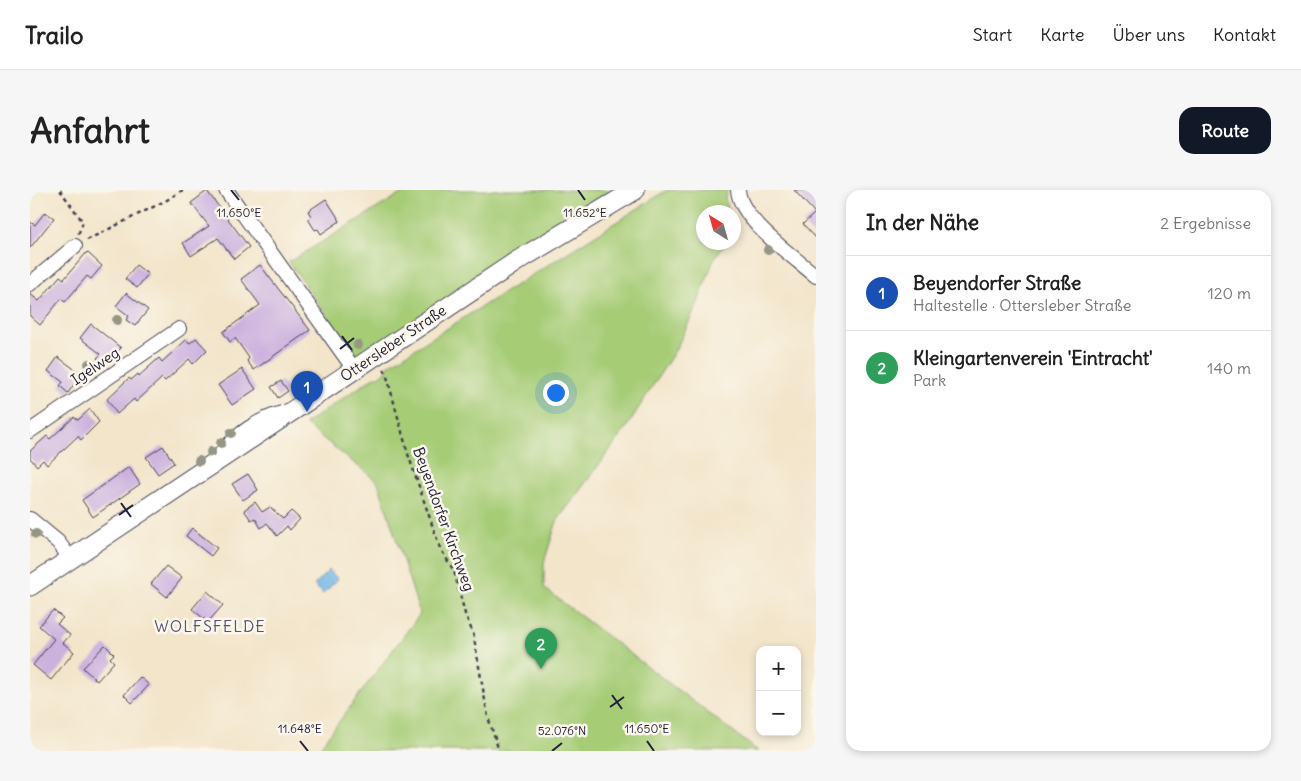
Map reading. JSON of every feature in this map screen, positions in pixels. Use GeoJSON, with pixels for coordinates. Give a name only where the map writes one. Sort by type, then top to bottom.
{"type":"FeatureCollection","features":[{"type":"Feature","properties":{"kind":"main road","name":"Ottersleber Straße"},"geometry":{"type":"LineString","coordinates":[[30,586],[517,261],[635,190]]}},
{"type":"Feature","properties":{"kind":"street"},"geometry":{"type":"LineString","coordinates":[[226,190],[354,369]]}},
{"type":"Feature","properties":{"kind":"street"},"geometry":{"type":"LineString","coordinates":[[738,190],[742,205],[751,218],[816,276]]}},
{"type":"Feature","properties":{"kind":"street"},"geometry":{"type":"LineString","coordinates":[[30,284],[75,246]]}},
{"type":"Feature","properties":{"kind":"street","name":"Igelweg"},"geometry":{"type":"LineString","coordinates":[[30,430],[179,329]]}},
{"type":"Feature","properties":{"kind":"street"},"geometry":{"type":"LineString","coordinates":[[240,445],[269,437],[296,418],[318,393]]}},
{"type":"Feature","properties":{"kind":"street"},"geometry":{"type":"LineString","coordinates":[[210,466],[234,438],[261,420],[295,409]]}},
{"type":"Feature","properties":{"kind":"street"},"geometry":{"type":"LineString","coordinates":[[30,519],[58,542],[71,559]]}},
{"type":"Feature","properties":{"kind":"path"},"geometry":{"type":"LineString","coordinates":[[60,190],[83,222],[75,246]]}},
{"type":"Feature","properties":{"kind":"path"},"geometry":{"type":"LineString","coordinates":[[75,246],[168,200],[183,190]]}},
{"type":"Feature","properties":{"kind":"path","name":"Beyendorfer Kirchweg"},"geometry":{"type":"LineString","coordinates":[[375,355],[386,373],[408,454],[440,548],[454,571],[465,614],[473,633],[488,717],[499,751]]}},
{"type":"Feature","properties":{"kind":"green space"},"geometry":{"type":"Polygon","coordinates":[[[407,190],[623,190],[357,358],[289,262],[407,190]]]}},
{"type":"Feature","properties":{"kind":"green space"},"geometry":{"type":"Polygon","coordinates":[[[667,190],[728,190],[725,198],[728,205],[696,205],[696,250],[720,250],[714,259],[697,305],[676,349],[624,431],[557,521],[544,562],[544,588],[758,751],[317,751],[420,614],[378,482],[305,424],[373,378],[384,374],[389,365],[667,190]]]}},
{"type":"Feature","properties":{"kind":"water"},"geometry":{"type":"Polygon","coordinates":[[[329,570],[338,579],[323,594],[314,585],[329,570]]]}},
{"type":"Feature","properties":{"kind":"building"},"geometry":{"type":"Polygon","coordinates":[[[794,190],[816,190],[816,238],[803,224],[815,213],[794,190]]]}},
{"type":"Feature","properties":{"kind":"building"},"geometry":{"type":"Polygon","coordinates":[[[207,191],[249,247],[234,259],[218,238],[191,256],[183,243],[209,226],[191,203],[207,191]]]}},
{"type":"Feature","properties":{"kind":"building"},"geometry":{"type":"Polygon","coordinates":[[[326,199],[340,221],[321,234],[318,229],[315,230],[308,219],[311,216],[308,211],[326,199]]]}},
{"type":"Feature","properties":{"kind":"building"},"geometry":{"type":"Polygon","coordinates":[[[45,212],[54,218],[30,248],[30,222],[35,225],[45,212]]]}},
{"type":"Feature","properties":{"kind":"building"},"geometry":{"type":"Polygon","coordinates":[[[87,252],[102,266],[91,279],[87,276],[65,302],[61,299],[40,325],[30,316],[30,294],[39,301],[60,276],[64,279],[87,252]]]}},
{"type":"Feature","properties":{"kind":"building"},"geometry":{"type":"Polygon","coordinates":[[[136,265],[148,274],[137,288],[125,279],[136,265]]]}},
{"type":"Feature","properties":{"kind":"building"},"geometry":{"type":"Polygon","coordinates":[[[260,265],[310,330],[254,370],[247,361],[249,358],[235,338],[230,342],[223,332],[260,305],[241,279],[260,265]]]}},
{"type":"Feature","properties":{"kind":"building"},"geometry":{"type":"Polygon","coordinates":[[[126,293],[148,310],[135,326],[126,320],[129,316],[116,306],[126,293]]]}},
{"type":"Feature","properties":{"kind":"building"},"geometry":{"type":"Polygon","coordinates":[[[91,324],[121,348],[106,365],[97,358],[101,354],[80,338],[91,324]]]}},
{"type":"Feature","properties":{"kind":"building"},"geometry":{"type":"Polygon","coordinates":[[[196,338],[207,350],[193,364],[189,359],[165,381],[162,378],[136,402],[134,399],[117,414],[107,399],[129,378],[131,380],[138,374],[139,376],[159,358],[162,362],[186,340],[190,343],[196,338]]]}},
{"type":"Feature","properties":{"kind":"building"},"geometry":{"type":"Polygon","coordinates":[[[58,357],[81,374],[68,393],[60,386],[63,382],[48,371],[58,357]]]}},
{"type":"Feature","properties":{"kind":"building"},"geometry":{"type":"Polygon","coordinates":[[[242,369],[256,389],[232,405],[218,385],[242,369]]]}},
{"type":"Feature","properties":{"kind":"building"},"geometry":{"type":"Polygon","coordinates":[[[281,381],[288,391],[278,398],[271,387],[281,381]]]}},
{"type":"Feature","properties":{"kind":"building"},"geometry":{"type":"Polygon","coordinates":[[[90,409],[99,422],[81,440],[78,436],[47,465],[43,460],[37,466],[30,458],[30,451],[47,436],[50,439],[74,417],[78,420],[90,409]]]}},
{"type":"Feature","properties":{"kind":"building"},"geometry":{"type":"Polygon","coordinates":[[[163,446],[174,463],[158,474],[146,457],[163,446]]]}},
{"type":"Feature","properties":{"kind":"building"},"geometry":{"type":"Polygon","coordinates":[[[129,467],[140,484],[93,517],[82,500],[129,467]]]}},
{"type":"Feature","properties":{"kind":"building"},"geometry":{"type":"Polygon","coordinates":[[[248,474],[258,490],[243,500],[232,484],[248,474]]]}},
{"type":"Feature","properties":{"kind":"building"},"geometry":{"type":"Polygon","coordinates":[[[255,502],[262,512],[270,507],[283,519],[291,511],[300,519],[290,530],[287,526],[277,536],[267,523],[261,528],[255,518],[251,520],[244,510],[255,502]]]}},
{"type":"Feature","properties":{"kind":"building"},"geometry":{"type":"Polygon","coordinates":[[[192,528],[217,548],[211,556],[186,536],[192,528]]]}},
{"type":"Feature","properties":{"kind":"building"},"geometry":{"type":"Polygon","coordinates":[[[166,566],[182,578],[167,597],[151,584],[166,566]]]}},
{"type":"Feature","properties":{"kind":"building"},"geometry":{"type":"Polygon","coordinates":[[[207,591],[223,605],[208,622],[192,609],[207,591]]]}},
{"type":"Feature","properties":{"kind":"building"},"geometry":{"type":"Polygon","coordinates":[[[53,610],[63,618],[57,624],[70,635],[63,643],[74,652],[51,680],[33,665],[54,639],[39,626],[53,610]]]}},
{"type":"Feature","properties":{"kind":"building"},"geometry":{"type":"Polygon","coordinates":[[[105,645],[114,654],[110,658],[114,662],[97,681],[83,668],[105,645]]]}},
{"type":"Feature","properties":{"kind":"building"},"geometry":{"type":"Polygon","coordinates":[[[140,677],[149,685],[132,703],[124,695],[140,677]]]}},
{"type":"Feature","properties":{"kind":"place","name":"Beyendorfer Straße"},"geometry":{"type":"Point","coordinates":[307,412]}},
{"type":"Feature","properties":{"kind":"place","name":"Kleingartenverein 'Eintracht'"},"geometry":{"type":"Point","coordinates":[541,669]}},
{"type":"Feature","properties":{"kind":"district","name":"WOLFSFELDE"},"geometry":{"type":"Point","coordinates":[210,626]}}]}
